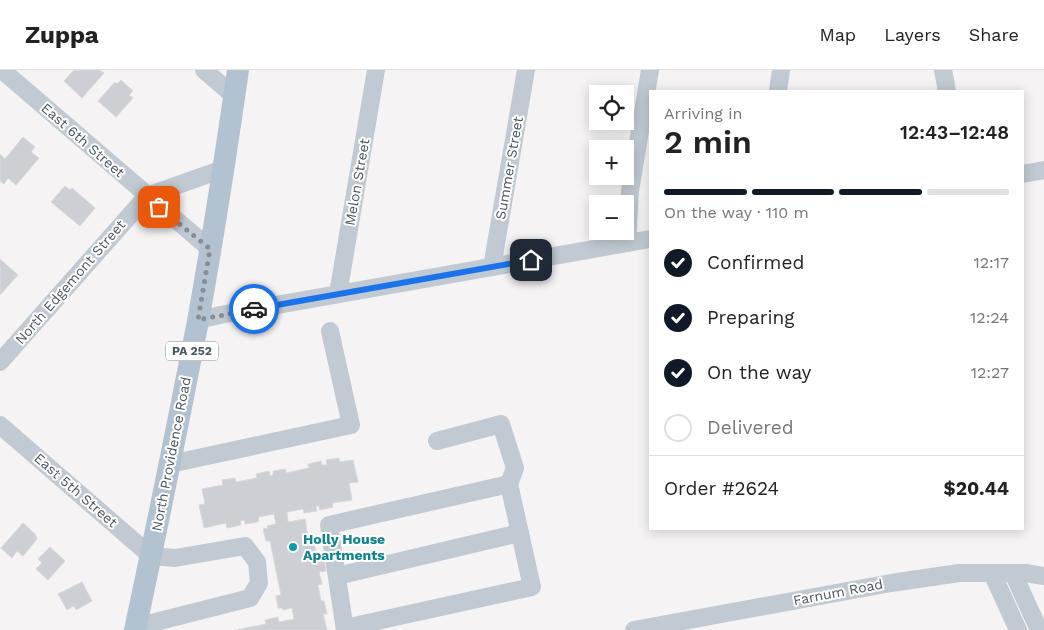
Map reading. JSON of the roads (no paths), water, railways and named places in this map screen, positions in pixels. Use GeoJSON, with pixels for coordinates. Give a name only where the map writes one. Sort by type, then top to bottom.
{"type":"FeatureCollection","features":[{"type":"Feature","properties":{"kind":"main road","name":"North Providence Road"},"geometry":{"type":"LineString","coordinates":[[136,628],[198,320],[238,70]]}},
{"type":"Feature","properties":{"kind":"street","name":"East 6th Street"},"geometry":{"type":"LineString","coordinates":[[2,70],[210,249]]}},
{"type":"Feature","properties":{"kind":"street"},"geometry":{"type":"LineString","coordinates":[[204,70],[234,96]]}},
{"type":"Feature","properties":{"kind":"street","name":"Melon Street"},"geometry":{"type":"LineString","coordinates":[[338,294],[376,70]]}},
{"type":"Feature","properties":{"kind":"street","name":"Summer Street"},"geometry":{"type":"LineString","coordinates":[[492,267],[526,70]]}},
{"type":"Feature","properties":{"kind":"street"},"geometry":{"type":"LineString","coordinates":[[627,243],[630,191],[650,70]]}},
{"type":"Feature","properties":{"kind":"street"},"geometry":{"type":"LineString","coordinates":[[778,90],[781,70]]}},
{"type":"Feature","properties":{"kind":"street"},"geometry":{"type":"LineString","coordinates":[[943,70],[947,90]]}},
{"type":"Feature","properties":{"kind":"street","name":"North Edgemont Street"},"geometry":{"type":"LineString","coordinates":[[0,362],[147,196],[223,169]]}},
{"type":"Feature","properties":{"kind":"street"},"geometry":{"type":"LineString","coordinates":[[1024,174],[1044,170]]}},
{"type":"Feature","properties":{"kind":"street"},"geometry":{"type":"LineString","coordinates":[[198,320],[649,239]]}},
{"type":"Feature","properties":{"kind":"street"},"geometry":{"type":"LineString","coordinates":[[170,464],[351,425],[330,331]]}},
{"type":"Feature","properties":{"kind":"street"},"geometry":{"type":"LineString","coordinates":[[436,441],[501,424],[516,468],[509,484],[532,587],[345,629],[330,525],[509,484]]}},
{"type":"Feature","properties":{"kind":"street","name":"East 5th Street"},"geometry":{"type":"LineString","coordinates":[[0,425],[151,556]]}},
{"type":"Feature","properties":{"kind":"street"},"geometry":{"type":"LineString","coordinates":[[337,576],[520,532]]}},
{"type":"Feature","properties":{"kind":"street"},"geometry":{"type":"LineString","coordinates":[[136,628],[250,598],[259,583],[257,562],[245,546],[176,558],[151,556]]}},
{"type":"Feature","properties":{"kind":"street","name":"Farnum Road"},"geometry":{"type":"LineString","coordinates":[[634,630],[891,583],[959,573],[1026,573],[1044,576]]}},
{"type":"Feature","properties":{"kind":"street"},"geometry":{"type":"LineString","coordinates":[[992,573],[1018,630]]}},
{"type":"Feature","properties":{"kind":"street"},"geometry":{"type":"LineString","coordinates":[[1013,573],[1039,630]]}},
{"type":"Feature","properties":{"kind":"place","name":"Holly House Apartments"},"geometry":{"type":"Point","coordinates":[293,547]}}]}
